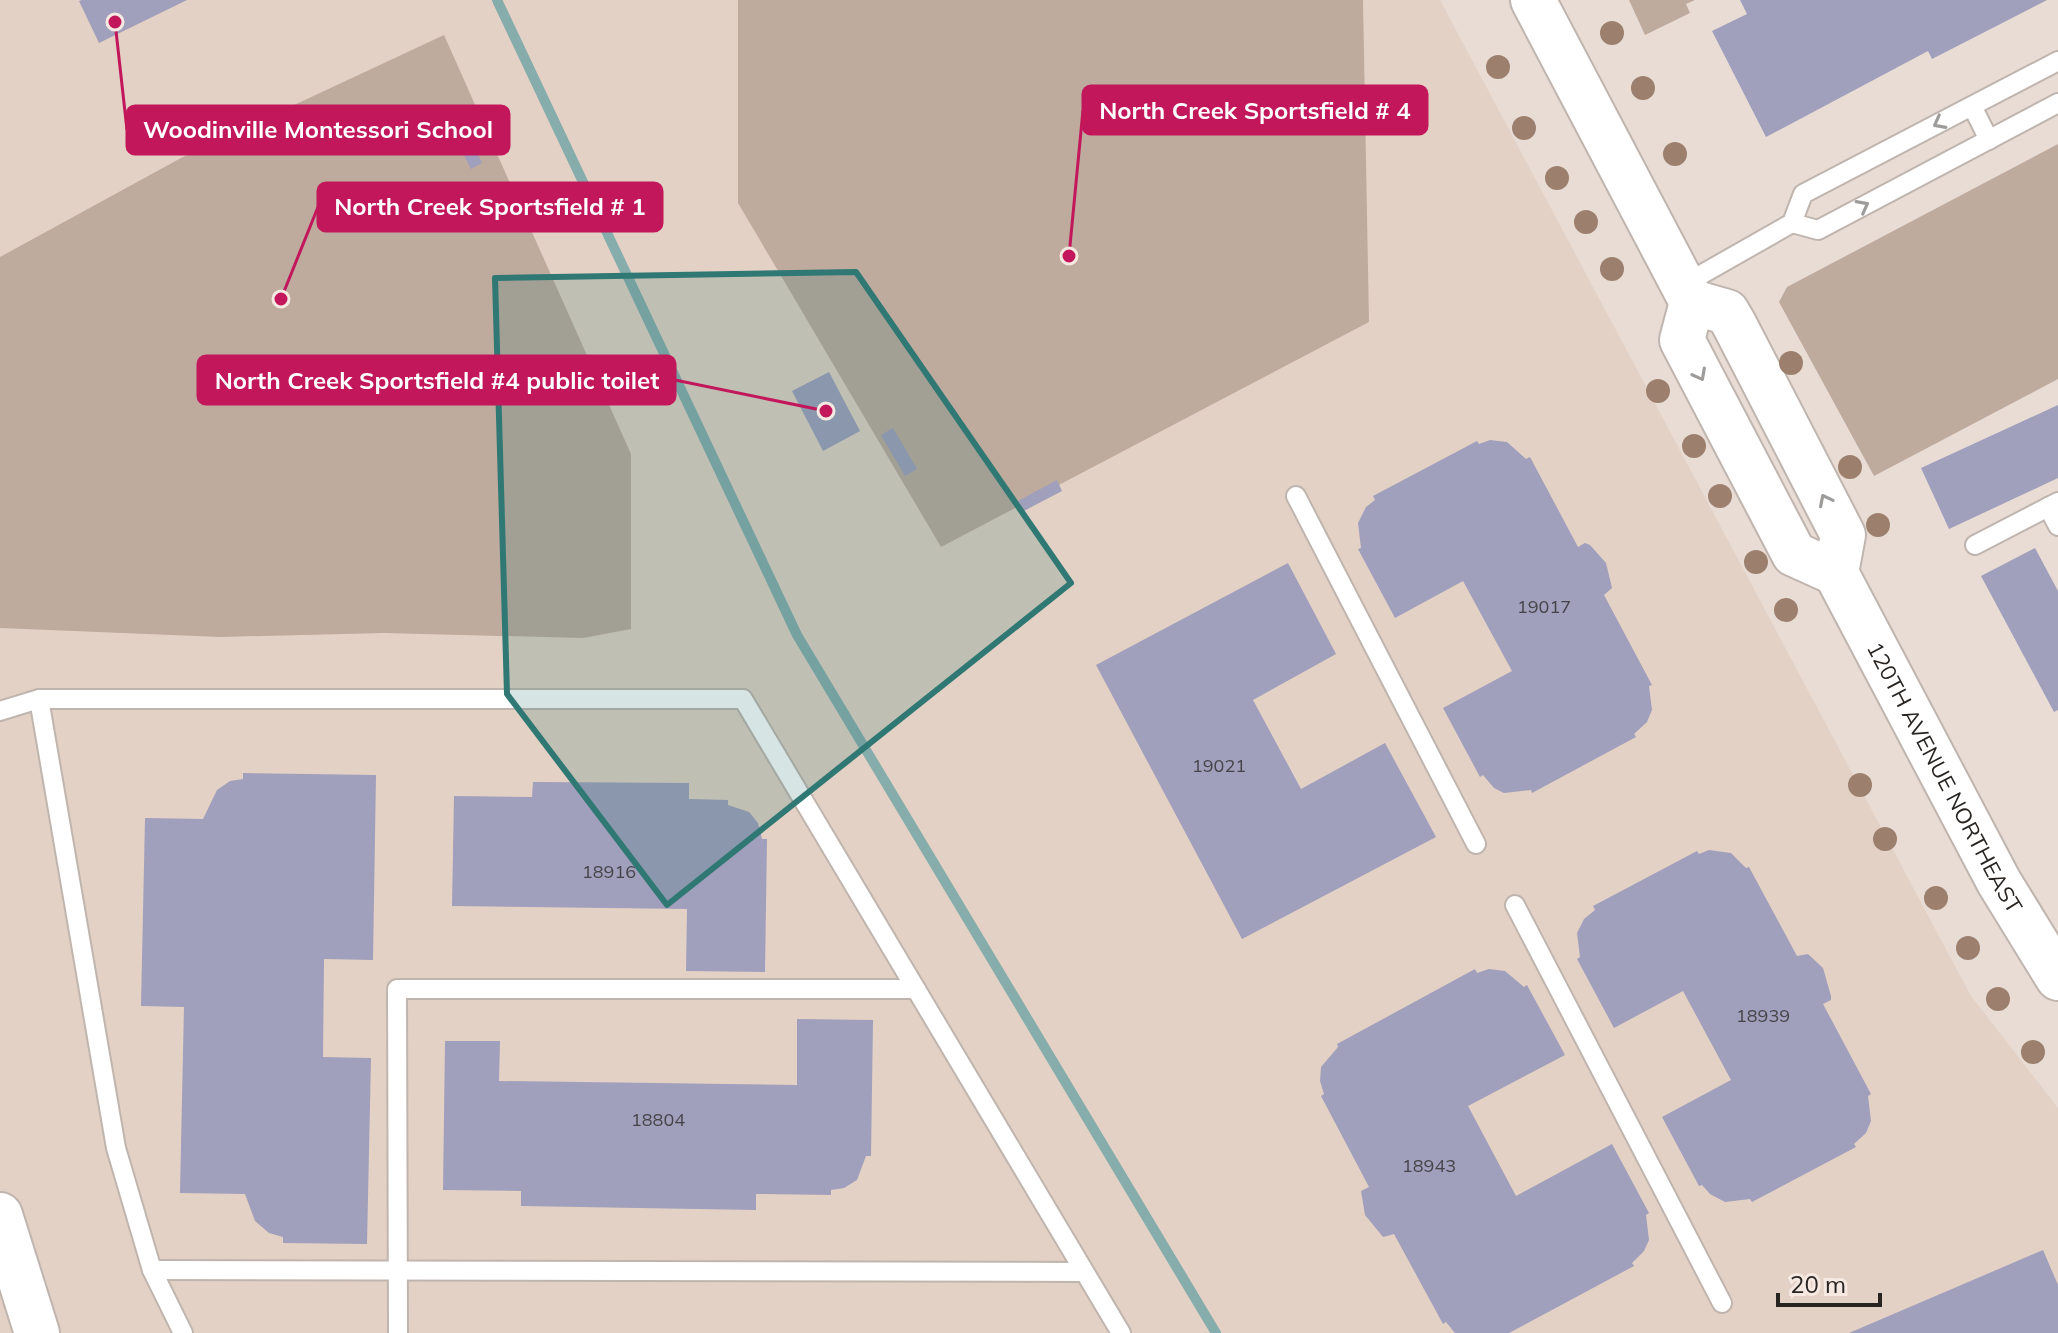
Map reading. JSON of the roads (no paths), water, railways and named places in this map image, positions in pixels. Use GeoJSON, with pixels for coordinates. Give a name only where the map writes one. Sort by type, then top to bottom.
{"type":"FeatureCollection","features":[{"type":"Feature","properties":{"kind":"main road"},"geometry":{"type":"LineString","coordinates":[[1533,0],[1687,293]]}},
{"type":"Feature","properties":{"kind":"main road","name":"120TH AVENUE NORTHEAST"},"geometry":{"type":"LineString","coordinates":[[1687,293],[1727,312],[1734,324],[1843,535],[1836,573],[1999,882],[2058,978]]}},
{"type":"Feature","properties":{"kind":"main road"},"geometry":{"type":"LineString","coordinates":[[0,1215],[37,1333]]}},
{"type":"Feature","properties":{"kind":"lane"},"geometry":{"type":"LineString","coordinates":[[1687,293],[1792,223],[1803,194],[2058,61]]}},
{"type":"Feature","properties":{"kind":"lane"},"geometry":{"type":"LineString","coordinates":[[1792,223],[1818,230],[2058,103]]}},
{"type":"Feature","properties":{"kind":"lane"},"geometry":{"type":"LineString","coordinates":[[1972,106],[1989,140]]}},
{"type":"Feature","properties":{"kind":"lane"},"geometry":{"type":"LineString","coordinates":[[1296,496],[1476,844]]}},
{"type":"Feature","properties":{"kind":"lane"},"geometry":{"type":"LineString","coordinates":[[1975,545],[2053,505],[2058,526]]}},
{"type":"Feature","properties":{"kind":"lane"},"geometry":{"type":"LineString","coordinates":[[0,711],[39,699],[743,699],[1121,1333]]}},
{"type":"Feature","properties":{"kind":"lane"},"geometry":{"type":"LineString","coordinates":[[39,699],[116,1148],[152,1270],[183,1333]]}},
{"type":"Feature","properties":{"kind":"lane"},"geometry":{"type":"LineString","coordinates":[[1515,905],[1722,1303]]}},
{"type":"Feature","properties":{"kind":"lane"},"geometry":{"type":"LineString","coordinates":[[398,1333],[397,989],[916,989]]}},
{"type":"Feature","properties":{"kind":"lane"},"geometry":{"type":"LineString","coordinates":[[152,1270],[1084,1272]]}},
{"type":"Feature","properties":{"kind":"waterway"},"geometry":{"type":"LineString","coordinates":[[497,0],[797,635],[1216,1333]]}},
{"type":"Feature","properties":{"kind":"place","name":"Woodinville Montessori School"},"geometry":{"type":"Point","coordinates":[115,22]}},
{"type":"Feature","properties":{"kind":"place","name":"North Creek Sportsfield # 4"},"geometry":{"type":"Point","coordinates":[1069,256]}},
{"type":"Feature","properties":{"kind":"place","name":"North Creek Sportsfield # 1"},"geometry":{"type":"Point","coordinates":[281,299]}},
{"type":"Feature","properties":{"kind":"place","name":"North Creek Sportsfield #4 public toilet"},"geometry":{"type":"Point","coordinates":[826,411]}}]}
